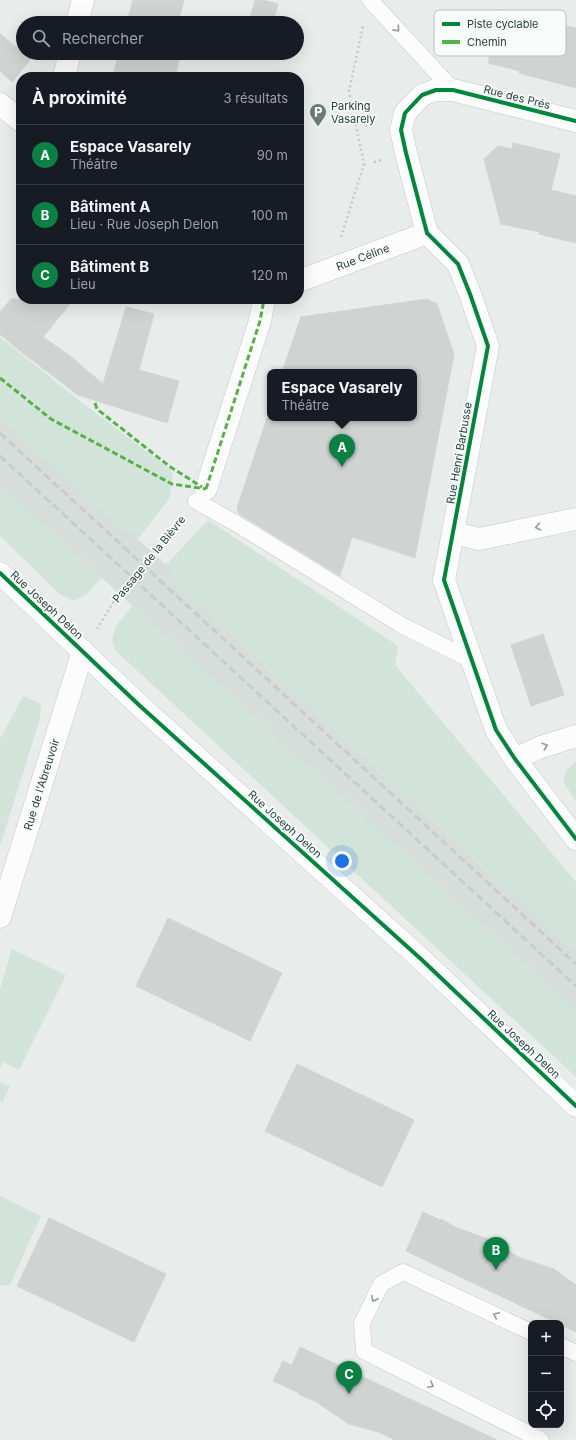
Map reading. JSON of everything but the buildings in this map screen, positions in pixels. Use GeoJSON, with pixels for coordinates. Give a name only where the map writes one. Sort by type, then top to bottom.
{"type":"FeatureCollection","features":[{"type":"Feature","properties":{"kind":"street"},"geometry":{"type":"LineString","coordinates":[[80,16],[83,0]]}},
{"type":"Feature","properties":{"kind":"street"},"geometry":{"type":"LineString","coordinates":[[65,72],[68,60]]}},
{"type":"Feature","properties":{"kind":"street"},"geometry":{"type":"LineString","coordinates":[[427,233],[401,130],[405,113],[422,95],[436,90],[453,90]]}},
{"type":"Feature","properties":{"kind":"street","name":"Rue des Prés"},"geometry":{"type":"LineString","coordinates":[[453,90],[576,121]]}},
{"type":"Feature","properties":{"kind":"street"},"geometry":{"type":"LineString","coordinates":[[0,104],[16,117]]}},
{"type":"Feature","properties":{"kind":"street","name":"Rue Céline"},"geometry":{"type":"LineString","coordinates":[[304,279],[427,233]]}},
{"type":"Feature","properties":{"kind":"street","name":"Rue Henri Barbusse"},"geometry":{"type":"LineString","coordinates":[[427,233],[458,264],[488,346],[444,580],[496,730],[515,759],[576,838]]}},
{"type":"Feature","properties":{"kind":"street"},"geometry":{"type":"LineString","coordinates":[[201,495],[260,321],[263,304]]}},
{"type":"Feature","properties":{"kind":"street"},"geometry":{"type":"LineString","coordinates":[[454,532],[479,539],[576,519]]}},
{"type":"Feature","properties":{"kind":"street","name":"Rue Joseph Delon"},"geometry":{"type":"LineString","coordinates":[[0,572],[139,705],[422,960],[576,1106]]}},
{"type":"Feature","properties":{"kind":"street","name":"Rue de l'Abreuvoir"},"geometry":{"type":"LineString","coordinates":[[0,918],[83,651]]}},
{"type":"Feature","properties":{"kind":"street"},"geometry":{"type":"LineString","coordinates":[[515,759],[540,747],[576,736]]}},
{"type":"Feature","properties":{"kind":"lane"},"geometry":{"type":"LineString","coordinates":[[370,0],[453,90]]}},
{"type":"Feature","properties":{"kind":"lane"},"geometry":{"type":"LineString","coordinates":[[201,495],[244,528],[403,626],[473,662]]}},
{"type":"Feature","properties":{"kind":"lane"},"geometry":{"type":"LineString","coordinates":[[528,1331],[403,1272],[381,1284],[362,1323],[364,1351],[541,1440]]}},
{"type":"Feature","properties":{"kind":"lane"},"geometry":{"type":"LineString","coordinates":[[564,1347],[576,1353]]}},
{"type":"Feature","properties":{"kind":"path"},"geometry":{"type":"LineString","coordinates":[[339,243],[364,164],[349,91],[364,23]]}},
{"type":"Feature","properties":{"kind":"shaded area"},"geometry":{"type":"Polygon","coordinates":[[[0,418],[123,531],[126,528],[174,571],[169,577],[576,953],[576,1010],[0,485],[0,418]]]}},
{"type":"Feature","properties":{"kind":"green space"},"geometry":{"type":"Polygon","coordinates":[[[0,337],[85,405],[170,469],[173,475],[169,499],[138,539],[126,528],[123,532],[0,418],[0,337]]]}},
{"type":"Feature","properties":{"kind":"green space"},"geometry":{"type":"Polygon","coordinates":[[[0,485],[102,577],[86,595],[74,601],[61,595],[0,536],[0,485]]]}},
{"type":"Feature","properties":{"kind":"green space"},"geometry":{"type":"Polygon","coordinates":[[[208,520],[398,646],[395,665],[576,882],[576,953],[169,577],[173,571],[166,565],[208,520]]]}},
{"type":"Feature","properties":{"kind":"green space"},"geometry":{"type":"Polygon","coordinates":[[[133,605],[576,1010],[576,1077],[116,651],[112,640],[116,626],[133,605]]]}},
{"type":"Feature","properties":{"kind":"green space"},"geometry":{"type":"Polygon","coordinates":[[[23,696],[41,704],[40,719],[0,846],[0,739],[23,696]]]}},
{"type":"Feature","properties":{"kind":"green space"},"geometry":{"type":"Polygon","coordinates":[[[576,761],[576,801],[563,782],[566,771],[576,761]]]}},
{"type":"Feature","properties":{"kind":"green space"},"geometry":{"type":"Polygon","coordinates":[[[12,949],[66,975],[19,1070],[3,1062],[0,1069],[0,989],[12,949]]]}},
{"type":"Feature","properties":{"kind":"green space"},"geometry":{"type":"Polygon","coordinates":[[[0,1082],[10,1086],[2,1103],[0,1100],[0,1082]]]}},
{"type":"Feature","properties":{"kind":"green space"},"geometry":{"type":"Polygon","coordinates":[[[0,1196],[41,1216],[10,1285],[0,1285],[0,1196]]]}},
{"type":"Feature","properties":{"kind":"railway"},"geometry":{"type":"LineString","coordinates":[[0,433],[576,964]]}},
{"type":"Feature","properties":{"kind":"railway"},"geometry":{"type":"LineString","coordinates":[[0,456],[576,986]]}},
{"type":"Feature","properties":{"kind":"marked path"},"geometry":{"type":"LineString","coordinates":[[206,489],[260,321],[263,304]]}},
{"type":"Feature","properties":{"kind":"marked path"},"geometry":{"type":"LineString","coordinates":[[0,378],[51,419],[172,484],[206,489]]}},
{"type":"Feature","properties":{"kind":"marked path"},"geometry":{"type":"LineString","coordinates":[[95,403],[97,409],[169,466],[202,487]]}},
{"type":"Feature","properties":{"kind":"cycle path"},"geometry":{"type":"LineString","coordinates":[[576,121],[453,90],[436,90],[422,95],[405,113],[401,130],[427,233],[458,264],[488,346],[444,580],[496,730],[515,759],[576,839]]}},
{"type":"Feature","properties":{"kind":"cycle path"},"geometry":{"type":"LineString","coordinates":[[0,573],[139,705],[422,960],[576,1106]]}},
{"type":"Feature","properties":{"kind":"place","name":"Parking Vasarely"},"geometry":{"type":"Point","coordinates":[318,127]}},
{"type":"Feature","properties":{"kind":"place","name":"Espace Vasarely"},"geometry":{"type":"Point","coordinates":[342,467]}},
{"type":"Feature","properties":{"kind":"place","name":"Bâtiment A"},"geometry":{"type":"Point","coordinates":[496,1270]}},
{"type":"Feature","properties":{"kind":"place","name":"Bâtiment B"},"geometry":{"type":"Point","coordinates":[349,1394]}}]}
